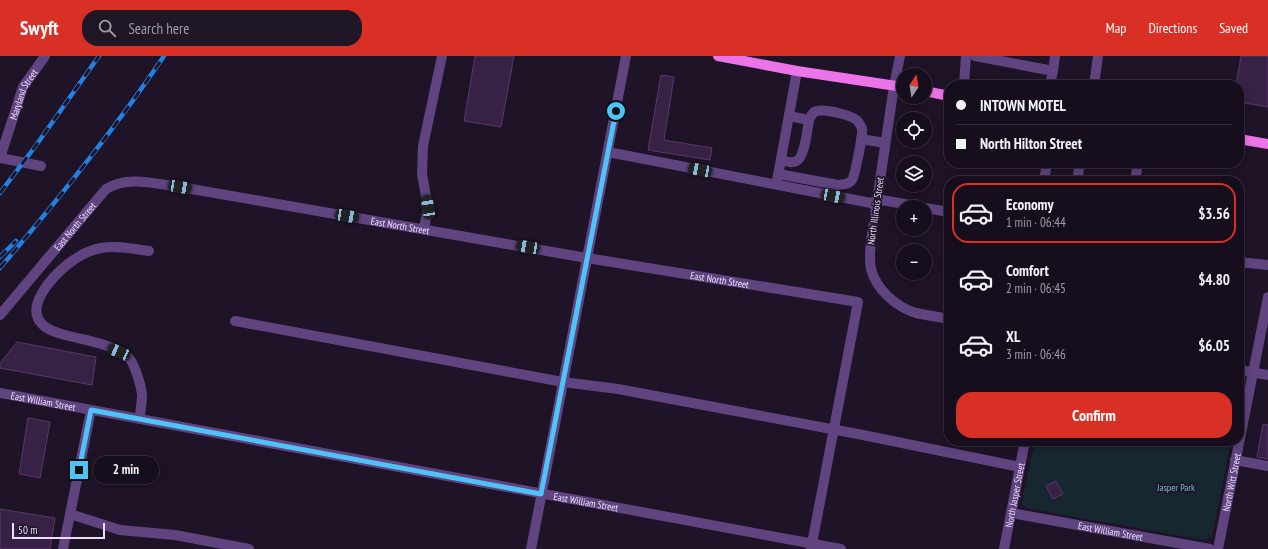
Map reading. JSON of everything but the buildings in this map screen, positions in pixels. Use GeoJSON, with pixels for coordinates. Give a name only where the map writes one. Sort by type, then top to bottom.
{"type":"FeatureCollection","features":[{"type":"Feature","properties":{"kind":"main road"},"geometry":{"type":"LineString","coordinates":[[718,56],[896,87]]}},
{"type":"Feature","properties":{"kind":"main road"},"geometry":{"type":"LineString","coordinates":[[932,92],[944,95]]}},
{"type":"Feature","properties":{"kind":"main road"},"geometry":{"type":"LineString","coordinates":[[1244,140],[1268,144]]}},
{"type":"Feature","properties":{"kind":"street","name":"Maryland Street"},"geometry":{"type":"LineString","coordinates":[[0,158],[23,87],[45,56]]}},
{"type":"Feature","properties":{"kind":"street"},"geometry":{"type":"LineString","coordinates":[[424,229],[428,207],[422,174],[423,146],[442,56]]}},
{"type":"Feature","properties":{"kind":"street"},"geometry":{"type":"LineString","coordinates":[[530,549],[626,56]]}},
{"type":"Feature","properties":{"kind":"street","name":"North Illinois Street"},"geometry":{"type":"LineString","coordinates":[[899,68],[900,56]]}},
{"type":"Feature","properties":{"kind":"street"},"geometry":{"type":"LineString","coordinates":[[964,80],[966,56]]}},
{"type":"Feature","properties":{"kind":"street"},"geometry":{"type":"LineString","coordinates":[[975,56],[1053,71]]}},
{"type":"Feature","properties":{"kind":"street"},"geometry":{"type":"LineString","coordinates":[[1051,80],[1055,56]]}},
{"type":"Feature","properties":{"kind":"street"},"geometry":{"type":"LineString","coordinates":[[1095,80],[1098,56]]}},
{"type":"Feature","properties":{"kind":"street"},"geometry":{"type":"LineString","coordinates":[[776,185],[797,70]]}},
{"type":"Feature","properties":{"kind":"street","name":"North Illinois Street"},"geometry":{"type":"LineString","coordinates":[[896,96],[885,143],[876,202],[871,241],[870,260],[872,270],[876,280],[893,302],[903,308],[915,312],[944,318]]}},
{"type":"Feature","properties":{"kind":"street"},"geometry":{"type":"LineString","coordinates":[[778,174],[838,185],[848,184],[855,172],[862,129],[859,122],[855,118],[848,115],[818,110],[813,113],[809,120],[802,156],[794,162],[781,160]]}},
{"type":"Feature","properties":{"kind":"street"},"geometry":{"type":"LineString","coordinates":[[789,116],[809,120]]}},
{"type":"Feature","properties":{"kind":"street"},"geometry":{"type":"LineString","coordinates":[[860,139],[885,143]]}},
{"type":"Feature","properties":{"kind":"street"},"geometry":{"type":"LineString","coordinates":[[608,152],[776,185],[896,204]]}},
{"type":"Feature","properties":{"kind":"street"},"geometry":{"type":"LineString","coordinates":[[0,158],[41,166]]}},
{"type":"Feature","properties":{"kind":"street","name":"East North Street"},"geometry":{"type":"LineString","coordinates":[[0,315],[106,189],[115,183],[130,181],[149,183],[587,258],[858,302],[834,430]]}},
{"type":"Feature","properties":{"kind":"street"},"geometry":{"type":"LineString","coordinates":[[932,209],[944,211]]}},
{"type":"Feature","properties":{"kind":"street"},"geometry":{"type":"LineString","coordinates":[[140,419],[142,394],[135,369],[128,357],[98,343],[61,334],[49,329],[41,324],[37,309],[39,298],[48,284],[68,264],[84,254],[101,248],[125,248],[149,251]]}},
{"type":"Feature","properties":{"kind":"street"},"geometry":{"type":"LineString","coordinates":[[1244,263],[1268,265]]}},
{"type":"Feature","properties":{"kind":"street","name":"North Witt Street"},"geometry":{"type":"LineString","coordinates":[[1244,419],[1268,297]]}},
{"type":"Feature","properties":{"kind":"street"},"geometry":{"type":"LineString","coordinates":[[235,321],[563,382],[618,389],[1020,466]]}},
{"type":"Feature","properties":{"kind":"street"},"geometry":{"type":"LineString","coordinates":[[1244,371],[1268,375]]}},
{"type":"Feature","properties":{"kind":"street","name":"East William Street"},"geometry":{"type":"LineString","coordinates":[[0,393],[812,546],[841,549]]}},
{"type":"Feature","properties":{"kind":"street"},"geometry":{"type":"LineString","coordinates":[[63,549],[91,410]]}},
{"type":"Feature","properties":{"kind":"street"},"geometry":{"type":"LineString","coordinates":[[812,546],[834,430]]}},
{"type":"Feature","properties":{"kind":"street","name":"North Jasper Street"},"geometry":{"type":"LineString","coordinates":[[1004,549],[1024,446]]}},
{"type":"Feature","properties":{"kind":"street","name":"North Witt Street"},"geometry":{"type":"LineString","coordinates":[[1218,549],[1239,446]]}},
{"type":"Feature","properties":{"kind":"street"},"geometry":{"type":"LineString","coordinates":[[1236,460],[1268,466]]}},
{"type":"Feature","properties":{"kind":"street","name":"East William Street"},"geometry":{"type":"LineString","coordinates":[[1011,513],[1210,549]]}},
{"type":"Feature","properties":{"kind":"street"},"geometry":{"type":"LineString","coordinates":[[70,514],[120,530],[176,536],[249,549]]}},
{"type":"Feature","properties":{"kind":"green space","name":"Jasper Park"},"geometry":{"type":"Polygon","coordinates":[[[1034,446],[1230,446],[1212,537],[1204,540],[1026,508],[1022,502],[1034,446]]]}},
{"type":"Feature","properties":{"kind":"railway"},"geometry":{"type":"LineString","coordinates":[[0,193],[37,144],[99,56]]}},
{"type":"Feature","properties":{"kind":"railway"},"geometry":{"type":"LineString","coordinates":[[0,268],[85,164],[164,56]]}},
{"type":"Feature","properties":{"kind":"railway"},"geometry":{"type":"LineString","coordinates":[[0,257],[16,241]]}},
{"type":"Feature","properties":{"kind":"route"},"geometry":{"type":"LineString","coordinates":[[79,470],[91,410],[541,494],[616,111]]}}]}
